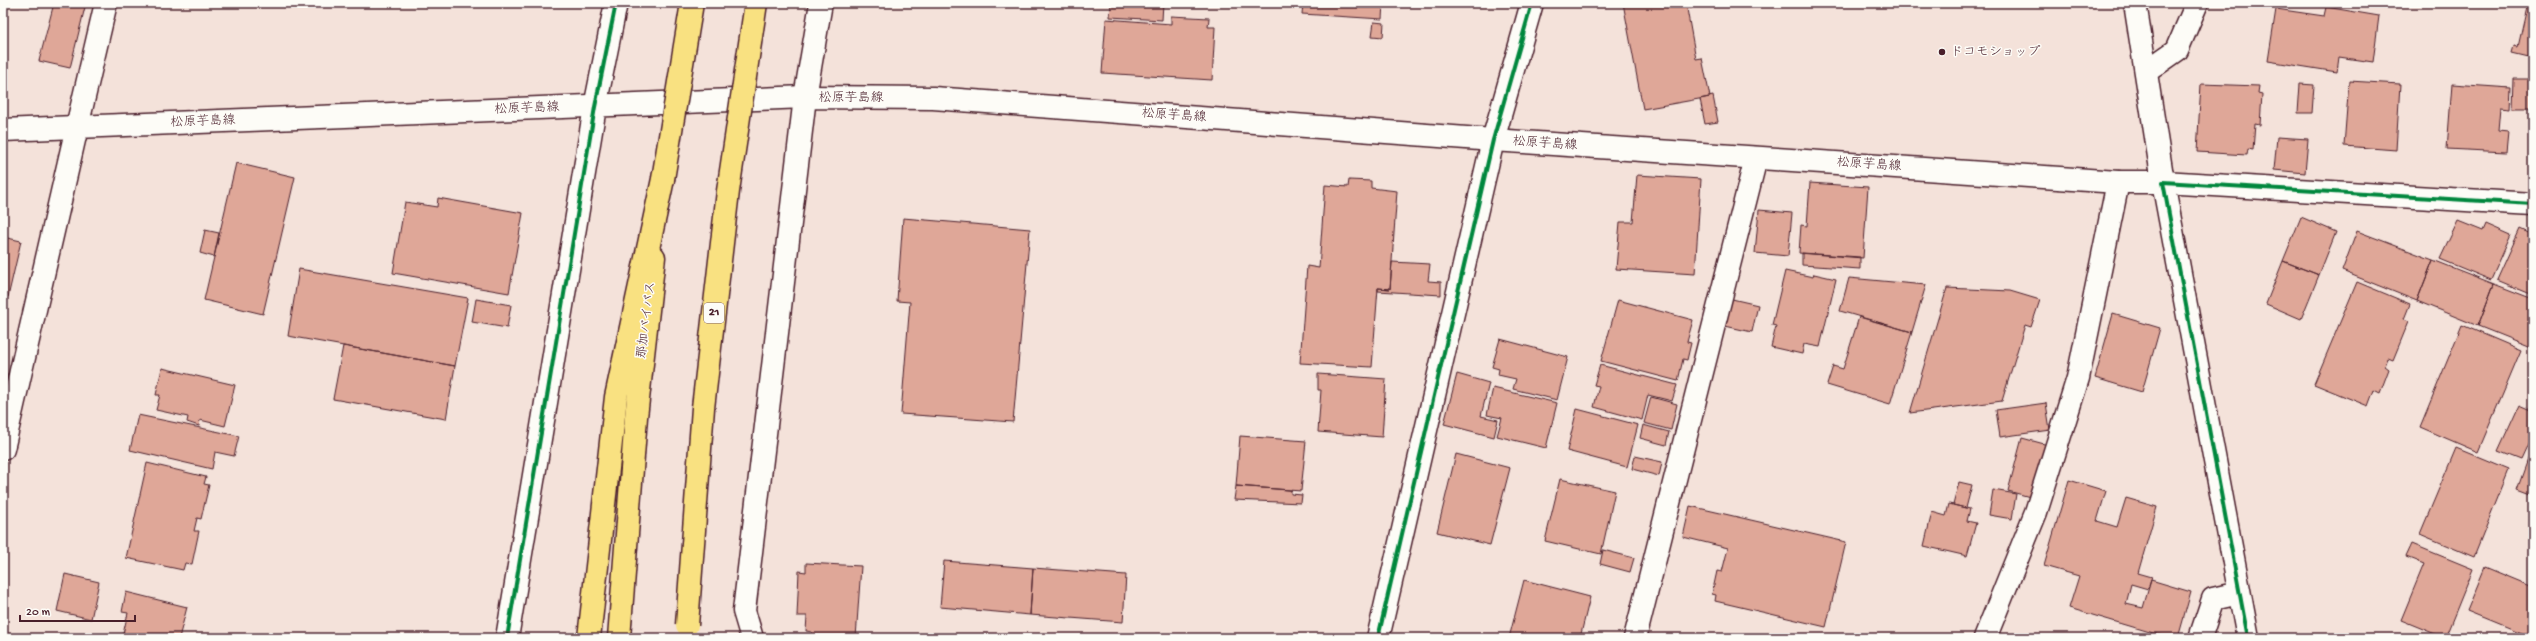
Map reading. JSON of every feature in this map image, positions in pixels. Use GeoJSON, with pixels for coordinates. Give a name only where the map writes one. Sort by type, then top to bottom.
{"type":"FeatureCollection","features":[{"type":"Feature","properties":{"kind":"highway","name":"那加バイパス"},"geometry":{"type":"LineString","coordinates":[[619,629],[636,417],[663,179],[692,3]]}},
{"type":"Feature","properties":{"kind":"highway","name":"21"},"geometry":{"type":"LineString","coordinates":[[687,632],[703,408],[728,191],[756,3]]}},
{"type":"Feature","properties":{"kind":"highway"},"geometry":{"type":"LineString","coordinates":[[588,638],[593,614],[616,397],[663,179]]}},
{"type":"Feature","properties":{"kind":"street"},"geometry":{"type":"LineString","coordinates":[[3,449],[106,3]]}},
{"type":"Feature","properties":{"kind":"street"},"geometry":{"type":"LineString","coordinates":[[507,638],[595,107],[616,3]]}},
{"type":"Feature","properties":{"kind":"street"},"geometry":{"type":"LineString","coordinates":[[752,638],[744,611],[805,97],[821,3]]}},
{"type":"Feature","properties":{"kind":"street"},"geometry":{"type":"LineString","coordinates":[[1378,638],[1493,140],[1532,3]]}},
{"type":"Feature","properties":{"kind":"street"},"geometry":{"type":"LineString","coordinates":[[2135,3],[2147,71],[2163,182],[2248,638]]}},
{"type":"Feature","properties":{"kind":"street"},"geometry":{"type":"LineString","coordinates":[[2147,71],[2177,50],[2197,3]]}},
{"type":"Feature","properties":{"kind":"street","name":"松原芋島線"},"geometry":{"type":"LineString","coordinates":[[3,130],[595,107],[805,97],[933,98],[1493,140],[2118,182],[2163,182],[2533,204]]}},
{"type":"Feature","properties":{"kind":"street"},"geometry":{"type":"LineString","coordinates":[[1635,638],[1756,158]]}},
{"type":"Feature","properties":{"kind":"street"},"geometry":{"type":"LineString","coordinates":[[1985,638],[2036,512],[2078,378],[2118,182]]}},
{"type":"Feature","properties":{"kind":"street"},"geometry":{"type":"LineString","coordinates":[[2200,638],[2213,599],[2239,593]]}},
{"type":"Feature","properties":{"kind":"building"},"geometry":{"type":"Polygon","coordinates":[[[54,3],[86,3],[70,68],[39,61],[54,3]]]}},
{"type":"Feature","properties":{"kind":"building"},"geometry":{"type":"Polygon","coordinates":[[[1111,3],[1163,3],[1162,20],[1110,17],[1111,3]]]}},
{"type":"Feature","properties":{"kind":"building"},"geometry":{"type":"Polygon","coordinates":[[[1303,3],[1383,3],[1382,19],[1302,14],[1303,3]]]}},
{"type":"Feature","properties":{"kind":"building"},"geometry":{"type":"Polygon","coordinates":[[[1623,3],[1691,3],[1692,8],[1687,9],[1696,59],[1702,58],[1710,97],[1643,109],[1623,3]]]}},
{"type":"Feature","properties":{"kind":"building"},"geometry":{"type":"Polygon","coordinates":[[[2528,3],[2533,3],[2533,58],[2512,53],[2514,46],[2518,47],[2528,3]]]}},
{"type":"Feature","properties":{"kind":"building"},"geometry":{"type":"Polygon","coordinates":[[[2326,7],[2379,16],[2373,62],[2339,57],[2337,72],[2268,61],[2276,9],[2324,16],[2326,7]]]}},
{"type":"Feature","properties":{"kind":"building"},"geometry":{"type":"Polygon","coordinates":[[[1171,16],[1209,18],[1208,27],[1215,27],[1212,80],[1102,73],[1106,19],[1171,24],[1171,16]]]}},
{"type":"Feature","properties":{"kind":"building"},"geometry":{"type":"Polygon","coordinates":[[[1374,22],[1384,23],[1383,37],[1372,36],[1374,22]]]}},
{"type":"Feature","properties":{"kind":"building"},"geometry":{"type":"Polygon","coordinates":[[[2514,79],[2532,79],[2532,108],[2513,108],[2514,79]]]}},
{"type":"Feature","properties":{"kind":"building"},"geometry":{"type":"Polygon","coordinates":[[[2349,81],[2400,84],[2396,150],[2344,146],[2349,81]]]}},
{"type":"Feature","properties":{"kind":"building"},"geometry":{"type":"Polygon","coordinates":[[[2201,84],[2259,86],[2258,93],[2262,94],[2260,125],[2255,124],[2253,150],[2248,149],[2247,155],[2197,152],[2201,84]]]}},
{"type":"Feature","properties":{"kind":"building"},"geometry":{"type":"Polygon","coordinates":[[[2300,84],[2314,85],[2312,113],[2298,113],[2300,84]]]}},
{"type":"Feature","properties":{"kind":"building"},"geometry":{"type":"Polygon","coordinates":[[[2452,84],[2511,88],[2510,108],[2500,107],[2498,130],[2508,131],[2506,152],[2447,149],[2452,84]]]}},
{"type":"Feature","properties":{"kind":"building"},"geometry":{"type":"Polygon","coordinates":[[[1713,96],[1718,122],[1705,124],[1700,99],[1713,96]]]}},
{"type":"Feature","properties":{"kind":"building"},"geometry":{"type":"Polygon","coordinates":[[[2277,137],[2308,139],[2305,173],[2274,170],[2277,137]]]}},
{"type":"Feature","properties":{"kind":"building"},"geometry":{"type":"Polygon","coordinates":[[[236,163],[295,177],[263,314],[204,300],[236,163]]]}},
{"type":"Feature","properties":{"kind":"building"},"geometry":{"type":"Polygon","coordinates":[[[1637,175],[1701,179],[1695,274],[1616,269],[1620,222],[1633,222],[1637,175]]]}},
{"type":"Feature","properties":{"kind":"building"},"geometry":{"type":"Polygon","coordinates":[[[1349,180],[1371,181],[1371,188],[1397,191],[1390,289],[1378,288],[1372,367],[1300,363],[1307,266],[1319,268],[1325,185],[1348,187],[1349,180]]]}},
{"type":"Feature","properties":{"kind":"building"},"geometry":{"type":"Polygon","coordinates":[[[1810,183],[1868,187],[1863,258],[1799,253],[1801,225],[1807,226],[1810,183]]]}},
{"type":"Feature","properties":{"kind":"building"},"geometry":{"type":"Polygon","coordinates":[[[438,198],[523,213],[509,293],[393,273],[405,202],[437,207],[438,198]]]}},
{"type":"Feature","properties":{"kind":"building"},"geometry":{"type":"Polygon","coordinates":[[[1759,210],[1792,213],[1788,256],[1755,253],[1759,210]]]}},
{"type":"Feature","properties":{"kind":"building"},"geometry":{"type":"Polygon","coordinates":[[[2301,217],[2336,232],[2319,275],[2283,261],[2301,217]]]}},
{"type":"Feature","properties":{"kind":"building"},"geometry":{"type":"Polygon","coordinates":[[[903,218],[1030,229],[1013,422],[901,414],[910,302],[897,301],[903,218]]]}},
{"type":"Feature","properties":{"kind":"building"},"geometry":{"type":"Polygon","coordinates":[[[2458,221],[2483,231],[2486,224],[2511,235],[2491,280],[2440,259],[2458,221]]]}},
{"type":"Feature","properties":{"kind":"building"},"geometry":{"type":"Polygon","coordinates":[[[2520,229],[2533,235],[2533,295],[2497,280],[2520,229]]]}},
{"type":"Feature","properties":{"kind":"building"},"geometry":{"type":"Polygon","coordinates":[[[205,230],[219,233],[214,257],[200,253],[205,230]]]}},
{"type":"Feature","properties":{"kind":"building"},"geometry":{"type":"Polygon","coordinates":[[[2357,231],[2433,260],[2417,301],[2342,271],[2357,231]]]}},
{"type":"Feature","properties":{"kind":"building"},"geometry":{"type":"Polygon","coordinates":[[[3,237],[21,241],[8,297],[3,296],[3,237]]]}},
{"type":"Feature","properties":{"kind":"building"},"geometry":{"type":"Polygon","coordinates":[[[1802,253],[1860,257],[1860,269],[1802,265],[1802,253]]]}},
{"type":"Feature","properties":{"kind":"building"},"geometry":{"type":"Polygon","coordinates":[[[2433,260],[2494,284],[2478,326],[2417,301],[2433,260]]]}},
{"type":"Feature","properties":{"kind":"building"},"geometry":{"type":"Polygon","coordinates":[[[2283,261],[2319,275],[2301,319],[2266,304],[2283,261]]]}},
{"type":"Feature","properties":{"kind":"building"},"geometry":{"type":"Polygon","coordinates":[[[1392,262],[1430,264],[1428,281],[1441,282],[1441,295],[1378,291],[1378,288],[1390,289],[1392,262]]]}},
{"type":"Feature","properties":{"kind":"building"},"geometry":{"type":"Polygon","coordinates":[[[299,269],[468,298],[455,366],[288,336],[299,269]]]}},
{"type":"Feature","properties":{"kind":"building"},"geometry":{"type":"Polygon","coordinates":[[[1785,271],[1813,277],[1814,274],[1836,279],[1820,347],[1804,344],[1802,354],[1771,347],[1776,326],[1772,325],[1785,271]]]}},
{"type":"Feature","properties":{"kind":"building"},"geometry":{"type":"Polygon","coordinates":[[[1849,278],[1926,285],[1912,332],[1840,311],[1849,278]]]}},
{"type":"Feature","properties":{"kind":"building"},"geometry":{"type":"Polygon","coordinates":[[[2357,282],[2410,304],[2404,319],[2409,321],[2393,360],[2388,358],[2385,366],[2389,369],[2380,393],[2374,390],[2368,406],[2314,384],[2357,282]]]}},
{"type":"Feature","properties":{"kind":"building"},"geometry":{"type":"Polygon","coordinates":[[[2494,284],[2533,299],[2533,348],[2478,326],[2494,284]]]}},
{"type":"Feature","properties":{"kind":"building"},"geometry":{"type":"Polygon","coordinates":[[[1947,288],[2010,291],[2040,300],[2031,327],[2025,325],[2002,401],[1910,413],[1947,288]]]}},
{"type":"Feature","properties":{"kind":"building"},"geometry":{"type":"Polygon","coordinates":[[[476,299],[511,305],[507,328],[472,322],[476,299]]]}},
{"type":"Feature","properties":{"kind":"building"},"geometry":{"type":"Polygon","coordinates":[[[1732,299],[1758,305],[1752,332],[1725,326],[1732,299]]]}},
{"type":"Feature","properties":{"kind":"building"},"geometry":{"type":"Polygon","coordinates":[[[1618,300],[1693,320],[1687,342],[1691,343],[1687,360],[1683,359],[1678,381],[1601,361],[1618,300]]]}},
{"type":"Feature","properties":{"kind":"building"},"geometry":{"type":"Polygon","coordinates":[[[2113,314],[2160,328],[2142,392],[2095,378],[2113,314]]]}},
{"type":"Feature","properties":{"kind":"building"},"geometry":{"type":"Polygon","coordinates":[[[1859,317],[1912,332],[1890,404],[1827,385],[1833,366],[1843,369],[1859,317]]]}},
{"type":"Feature","properties":{"kind":"building"},"geometry":{"type":"Polygon","coordinates":[[[2462,325],[2521,350],[2478,452],[2420,427],[2462,325]]]}},
{"type":"Feature","properties":{"kind":"building"},"geometry":{"type":"Polygon","coordinates":[[[1500,339],[1568,357],[1557,400],[1513,389],[1516,379],[1498,375],[1499,369],[1492,367],[1500,339]]]}},
{"type":"Feature","properties":{"kind":"building"},"geometry":{"type":"Polygon","coordinates":[[[343,346],[455,366],[446,419],[333,399],[343,346]]]}},
{"type":"Feature","properties":{"kind":"building"},"geometry":{"type":"Polygon","coordinates":[[[1600,365],[1677,385],[1672,401],[1648,395],[1642,420],[1594,407],[1599,386],[1594,385],[1600,365]]]}},
{"type":"Feature","properties":{"kind":"building"},"geometry":{"type":"Polygon","coordinates":[[[162,368],[235,385],[225,426],[200,420],[199,426],[187,422],[188,417],[156,410],[160,395],[156,395],[162,368]]]}},
{"type":"Feature","properties":{"kind":"building"},"geometry":{"type":"Polygon","coordinates":[[[1318,374],[1386,379],[1382,437],[1318,432],[1321,390],[1318,390],[1318,374]]]}},
{"type":"Feature","properties":{"kind":"building"},"geometry":{"type":"Polygon","coordinates":[[[1457,374],[1489,383],[1481,416],[1498,420],[1494,437],[1444,424],[1457,374]]]}},
{"type":"Feature","properties":{"kind":"building"},"geometry":{"type":"Polygon","coordinates":[[[1493,388],[1557,403],[1546,448],[1497,436],[1502,418],[1487,415],[1493,388]]]}},
{"type":"Feature","properties":{"kind":"building"},"geometry":{"type":"Polygon","coordinates":[[[1651,397],[1677,404],[1671,430],[1644,423],[1651,397]]]}},
{"type":"Feature","properties":{"kind":"building"},"geometry":{"type":"Polygon","coordinates":[[[2046,403],[2050,430],[2000,437],[1996,410],[2046,403]]]}},
{"type":"Feature","properties":{"kind":"building"},"geometry":{"type":"Polygon","coordinates":[[[2519,405],[2533,411],[2533,434],[2521,460],[2498,451],[2519,405]]]}},
{"type":"Feature","properties":{"kind":"building"},"geometry":{"type":"Polygon","coordinates":[[[1577,409],[1638,425],[1627,467],[1567,451],[1577,409]]]}},
{"type":"Feature","properties":{"kind":"building"},"geometry":{"type":"Polygon","coordinates":[[[138,415],[239,436],[234,456],[215,452],[212,469],[130,450],[138,415]]]}},
{"type":"Feature","properties":{"kind":"building"},"geometry":{"type":"Polygon","coordinates":[[[1643,425],[1669,432],[1666,445],[1640,438],[1643,425]]]}},
{"type":"Feature","properties":{"kind":"building"},"geometry":{"type":"Polygon","coordinates":[[[1240,436],[1306,441],[1301,491],[1236,486],[1240,436]]]}},
{"type":"Feature","properties":{"kind":"building"},"geometry":{"type":"Polygon","coordinates":[[[2022,438],[2048,445],[2034,498],[2008,491],[2022,438]]]}},
{"type":"Feature","properties":{"kind":"building"},"geometry":{"type":"Polygon","coordinates":[[[2533,445],[2533,496],[2517,490],[2533,445]]]}},
{"type":"Feature","properties":{"kind":"building"},"geometry":{"type":"Polygon","coordinates":[[[2456,448],[2509,470],[2474,557],[2420,534],[2456,448]]]}},
{"type":"Feature","properties":{"kind":"building"},"geometry":{"type":"Polygon","coordinates":[[[1456,454],[1510,468],[1490,545],[1437,532],[1456,454]]]}},
{"type":"Feature","properties":{"kind":"building"},"geometry":{"type":"Polygon","coordinates":[[[1635,456],[1662,462],[1659,476],[1632,469],[1635,456]]]}},
{"type":"Feature","properties":{"kind":"building"},"geometry":{"type":"Polygon","coordinates":[[[147,463],[206,477],[204,484],[209,485],[201,519],[197,518],[194,531],[199,531],[192,564],[185,563],[183,570],[126,558],[147,463]]]}},
{"type":"Feature","properties":{"kind":"building"},"geometry":{"type":"Polygon","coordinates":[[[1560,479],[1615,491],[1601,554],[1545,541],[1560,479]]]}},
{"type":"Feature","properties":{"kind":"building"},"geometry":{"type":"Polygon","coordinates":[[[2069,480],[2106,491],[2097,521],[2117,527],[2126,498],[2157,507],[2138,573],[2152,577],[2151,580],[2191,592],[2178,638],[2170,638],[2069,608],[2079,576],[2044,566],[2069,480]],[[2151,580],[2148,589],[2131,584],[2126,604],[2143,608],[2151,580]]]}},
{"type":"Feature","properties":{"kind":"building"},"geometry":{"type":"Polygon","coordinates":[[[1959,482],[1972,485],[1966,508],[1953,505],[1959,482]]]}},
{"type":"Feature","properties":{"kind":"building"},"geometry":{"type":"Polygon","coordinates":[[[1236,486],[1291,490],[1291,494],[1302,495],[1301,503],[1234,500],[1236,486]]]}},
{"type":"Feature","properties":{"kind":"building"},"geometry":{"type":"Polygon","coordinates":[[[1993,490],[2016,494],[2012,519],[1989,515],[1993,490]]]}},
{"type":"Feature","properties":{"kind":"building"},"geometry":{"type":"Polygon","coordinates":[[[1949,504],[1970,509],[1967,521],[1976,523],[1967,556],[1924,546],[1932,512],[1946,516],[1949,504]]]}},
{"type":"Feature","properties":{"kind":"building"},"geometry":{"type":"Polygon","coordinates":[[[1690,506],[1846,542],[1826,627],[1715,601],[1716,595],[1712,594],[1717,571],[1722,572],[1728,548],[1683,537],[1690,506]]]}},
{"type":"Feature","properties":{"kind":"building"},"geometry":{"type":"Polygon","coordinates":[[[2412,544],[2473,569],[2445,638],[2401,620],[2424,564],[2406,557],[2412,544]]]}},
{"type":"Feature","properties":{"kind":"building"},"geometry":{"type":"Polygon","coordinates":[[[1603,550],[1634,558],[1630,572],[1600,564],[1603,550]]]}},
{"type":"Feature","properties":{"kind":"building"},"geometry":{"type":"Polygon","coordinates":[[[944,561],[1033,568],[1030,615],[940,607],[944,561]]]}},
{"type":"Feature","properties":{"kind":"building"},"geometry":{"type":"Polygon","coordinates":[[[806,563],[861,566],[856,638],[812,638],[812,632],[806,631],[807,616],[797,616],[799,571],[806,572],[806,563]]]}},
{"type":"Feature","properties":{"kind":"building"},"geometry":{"type":"Polygon","coordinates":[[[2485,567],[2533,587],[2533,638],[2467,611],[2485,567]]]}},
{"type":"Feature","properties":{"kind":"building"},"geometry":{"type":"Polygon","coordinates":[[[1033,568],[1126,575],[1123,622],[1030,615],[1033,568]]]}},
{"type":"Feature","properties":{"kind":"building"},"geometry":{"type":"Polygon","coordinates":[[[65,574],[99,582],[91,619],[57,611],[65,574]]]}},
{"type":"Feature","properties":{"kind":"building"},"geometry":{"type":"Polygon","coordinates":[[[1524,580],[1590,597],[1580,638],[1509,638],[1524,580]]]}},
{"type":"Feature","properties":{"kind":"building"},"geometry":{"type":"Polygon","coordinates":[[[126,592],[187,607],[179,638],[122,638],[128,613],[122,612],[126,592]]]}},
{"type":"Feature","properties":{"kind":"cycle path"},"geometry":{"type":"LineString","coordinates":[[507,638],[595,107],[616,3]]}},
{"type":"Feature","properties":{"kind":"cycle path"},"geometry":{"type":"LineString","coordinates":[[1378,638],[1493,140],[1532,3]]}},
{"type":"Feature","properties":{"kind":"cycle path"},"geometry":{"type":"LineString","coordinates":[[2248,638],[2163,182],[2533,204]]}},
{"type":"Feature","properties":{"kind":"place","name":"ドコモショップ"},"geometry":{"type":"Point","coordinates":[1942,52]}}]}
